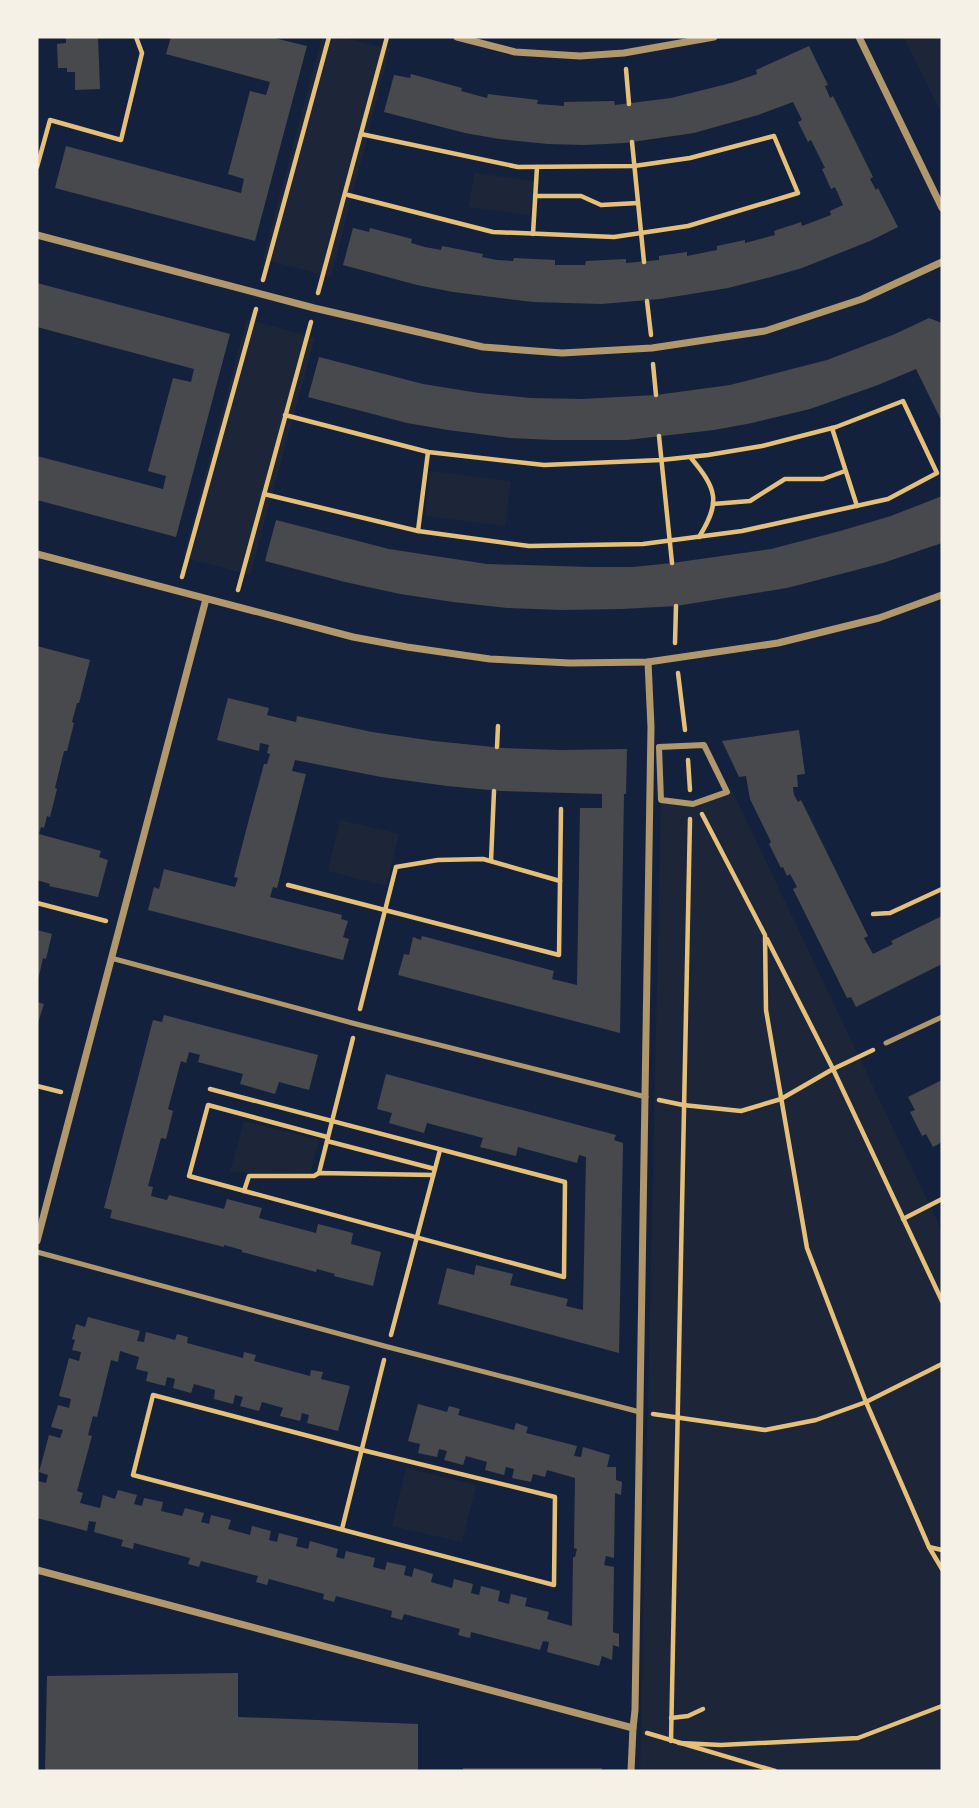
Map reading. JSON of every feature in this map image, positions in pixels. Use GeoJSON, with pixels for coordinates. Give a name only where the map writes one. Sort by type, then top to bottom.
{"type":"FeatureCollection","features":[{"type":"Feature","properties":{"kind":"street"},"geometry":{"type":"LineString","coordinates":[[457,37],[515,52],[580,55],[624,53],[714,37]]}},
{"type":"Feature","properties":{"kind":"street"},"geometry":{"type":"LineString","coordinates":[[859,37],[942,208]]}},
{"type":"Feature","properties":{"kind":"street"},"geometry":{"type":"LineString","coordinates":[[37,234],[325,310],[483,347],[562,353],[652,348],[765,331],[862,299],[942,262]]}},
{"type":"Feature","properties":{"kind":"street"},"geometry":{"type":"LineString","coordinates":[[37,554],[353,637],[491,659],[570,663],[649,662],[778,643],[879,618],[942,595]]}},
{"type":"Feature","properties":{"kind":"street"},"geometry":{"type":"LineString","coordinates":[[37,1241],[206,599]]}},
{"type":"Feature","properties":{"kind":"street"},"geometry":{"type":"LineString","coordinates":[[631,1771],[635,1710],[646,1097],[651,727],[649,662]]}},
{"type":"Feature","properties":{"kind":"street"},"geometry":{"type":"LineString","coordinates":[[704,745],[727,792],[693,804],[660,800],[659,747],[687,746],[704,745]]}},
{"type":"Feature","properties":{"kind":"street"},"geometry":{"type":"LineString","coordinates":[[37,1570],[633,1728]]}},
{"type":"Feature","properties":{"kind":"lane"},"geometry":{"type":"LineString","coordinates":[[111,958],[356,1024],[646,1097]]}},
{"type":"Feature","properties":{"kind":"lane"},"geometry":{"type":"LineString","coordinates":[[886,1043],[942,1017]]}},
{"type":"Feature","properties":{"kind":"lane"},"geometry":{"type":"LineString","coordinates":[[37,1252],[640,1412]]}},
{"type":"Feature","properties":{"kind":"path"},"geometry":{"type":"LineString","coordinates":[[37,167],[50,120],[121,140],[142,53],[136,37]]}},
{"type":"Feature","properties":{"kind":"path"},"geometry":{"type":"LineString","coordinates":[[178,592],[329,37]]}},
{"type":"Feature","properties":{"kind":"path"},"geometry":{"type":"LineString","coordinates":[[348,195],[494,232],[614,237],[688,226],[798,193],[774,136],[690,158],[634,166],[518,167],[361,134]]}},
{"type":"Feature","properties":{"kind":"path"},"geometry":{"type":"LineString","coordinates":[[632,142],[644,262]]}},
{"type":"Feature","properties":{"kind":"path"},"geometry":{"type":"LineString","coordinates":[[533,234],[537,167]]}},
{"type":"Feature","properties":{"kind":"path"},"geometry":{"type":"LineString","coordinates":[[535,196],[581,196],[601,205],[638,203]]}},
{"type":"Feature","properties":{"kind":"path"},"geometry":{"type":"LineString","coordinates":[[264,494],[418,531],[529,545],[643,544],[742,531],[888,499],[937,473],[903,401],[832,428],[762,446],[661,460],[544,465],[428,452],[285,415]]}},
{"type":"Feature","properties":{"kind":"path"},"geometry":{"type":"LineString","coordinates":[[832,428],[857,506]]}},
{"type":"Feature","properties":{"kind":"path"},"geometry":{"type":"LineString","coordinates":[[659,436],[671,563]]}},
{"type":"Feature","properties":{"kind":"path"},"geometry":{"type":"LineString","coordinates":[[418,531],[428,452]]}},
{"type":"Feature","properties":{"kind":"path"},"geometry":{"type":"LineString","coordinates":[[691,457],[705,474],[713,493],[709,520],[698,537]]}},
{"type":"Feature","properties":{"kind":"path"},"geometry":{"type":"LineString","coordinates":[[713,504],[750,501],[785,479],[823,479],[845,471]]}},
{"type":"Feature","properties":{"kind":"path"},"geometry":{"type":"LineString","coordinates":[[671,1741],[676,1419],[693,804],[676,659],[676,606]]}},
{"type":"Feature","properties":{"kind":"path"},"geometry":{"type":"LineString","coordinates":[[497,747],[498,726]]}},
{"type":"Feature","properties":{"kind":"path"},"geometry":{"type":"LineString","coordinates":[[491,861],[494,791]]}},
{"type":"Feature","properties":{"kind":"path"},"geometry":{"type":"LineString","coordinates":[[693,804],[765,935],[833,1069],[942,1301]]}},
{"type":"Feature","properties":{"kind":"path"},"geometry":{"type":"LineString","coordinates":[[288,884],[558,955],[561,809]]}},
{"type":"Feature","properties":{"kind":"path"},"geometry":{"type":"LineString","coordinates":[[319,1173],[396,867],[438,860],[483,859],[560,881]]}},
{"type":"Feature","properties":{"kind":"path"},"geometry":{"type":"LineString","coordinates":[[873,914],[890,913],[942,889]]}},
{"type":"Feature","properties":{"kind":"path"},"geometry":{"type":"LineString","coordinates":[[37,903],[120,925]]}},
{"type":"Feature","properties":{"kind":"path"},"geometry":{"type":"LineString","coordinates":[[765,935],[766,1010],[807,1248],[866,1402],[929,1547],[942,1569]]}},
{"type":"Feature","properties":{"kind":"path"},"geometry":{"type":"LineString","coordinates":[[646,1097],[684,1105],[741,1111],[780,1098],[886,1043]]}},
{"type":"Feature","properties":{"kind":"path"},"geometry":{"type":"LineString","coordinates":[[37,1086],[75,1095]]}},
{"type":"Feature","properties":{"kind":"path"},"geometry":{"type":"LineString","coordinates":[[211,1089],[565,1182],[564,1278],[189,1176],[208,1105],[434,1172]]}},
{"type":"Feature","properties":{"kind":"path"},"geometry":{"type":"LineString","coordinates":[[342,1530],[440,1150]]}},
{"type":"Feature","properties":{"kind":"path"},"geometry":{"type":"LineString","coordinates":[[244,1191],[248,1176],[434,1172]]}},
{"type":"Feature","properties":{"kind":"path"},"geometry":{"type":"LineString","coordinates":[[903,1219],[942,1199]]}},
{"type":"Feature","properties":{"kind":"path"},"geometry":{"type":"LineString","coordinates":[[640,1412],[765,1430],[816,1420],[866,1402],[942,1364]]}},
{"type":"Feature","properties":{"kind":"path"},"geometry":{"type":"LineString","coordinates":[[153,1395],[555,1497],[554,1585],[342,1530],[132,1475],[153,1395]]}},
{"type":"Feature","properties":{"kind":"path"},"geometry":{"type":"LineString","coordinates":[[929,1547],[942,1550]]}},
{"type":"Feature","properties":{"kind":"path"},"geometry":{"type":"LineString","coordinates":[[680,1743],[721,1745],[858,1738],[942,1706]]}},
{"type":"Feature","properties":{"kind":"path"},"geometry":{"type":"LineString","coordinates":[[671,1718],[688,1716],[703,1709]]}},
{"type":"Feature","properties":{"kind":"path"},"geometry":{"type":"LineString","coordinates":[[633,1728],[775,1771]]}},
{"type":"Feature","properties":{"kind":"shaded area"},"geometry":{"type":"Polygon","coordinates":[[[322,37],[340,37],[390,49],[331,277],[263,259],[322,37]]]}},
{"type":"Feature","properties":{"kind":"shaded area"},"geometry":{"type":"Polygon","coordinates":[[[904,37],[942,37],[942,115],[904,37]]]}},
{"type":"Feature","properties":{"kind":"shaded area"},"geometry":{"type":"Polygon","coordinates":[[[474,173],[534,181],[530,215],[469,207],[474,173]]]}},
{"type":"Feature","properties":{"kind":"shaded area"},"geometry":{"type":"Polygon","coordinates":[[[247,319],[315,338],[250,575],[183,557],[247,319]]]}},
{"type":"Feature","properties":{"kind":"shaded area"},"geometry":{"type":"Polygon","coordinates":[[[430,471],[511,481],[505,526],[425,516],[430,471]]]}},
{"type":"Feature","properties":{"kind":"shaded area"},"geometry":{"type":"Polygon","coordinates":[[[732,790],[942,1231],[942,1771],[640,1771],[661,800],[693,804],[732,790]]]}},
{"type":"Feature","properties":{"kind":"shaded area"},"geometry":{"type":"Polygon","coordinates":[[[340,820],[399,834],[386,886],[328,871],[340,820]]]}},
{"type":"Feature","properties":{"kind":"shaded area"},"geometry":{"type":"Polygon","coordinates":[[[244,1121],[319,1140],[310,1174],[230,1172],[244,1121]]]}},
{"type":"Feature","properties":{"kind":"shaded area"},"geometry":{"type":"Polygon","coordinates":[[[406,1468],[476,1485],[462,1542],[392,1526],[406,1468]]]}},
{"type":"Feature","properties":{"kind":"building"},"geometry":{"type":"Polygon","coordinates":[[[66,37],[98,37],[100,89],[75,90],[75,72],[58,68],[57,44],[66,43],[66,37]]]}},
{"type":"Feature","properties":{"kind":"building"},"geometry":{"type":"Polygon","coordinates":[[[171,37],[270,37],[307,46],[255,241],[55,188],[66,146],[241,193],[244,179],[228,174],[250,91],[266,95],[270,82],[166,54],[171,37]]]}},
{"type":"Feature","properties":{"kind":"building"},"geometry":{"type":"Polygon","coordinates":[[[809,46],[828,85],[825,86],[830,98],[833,96],[873,177],[870,179],[876,190],[878,188],[898,227],[870,241],[802,268],[728,288],[660,299],[601,304],[533,302],[453,292],[343,265],[353,228],[369,232],[370,228],[412,239],[411,243],[425,247],[441,250],[442,246],[483,254],[482,257],[497,260],[555,260],[555,265],[585,265],[586,261],[626,259],[626,263],[659,260],[659,256],[687,252],[687,256],[717,250],[717,246],[745,240],[745,243],[775,235],[774,231],[801,222],[802,226],[831,215],[830,211],[843,205],[835,187],[831,189],[822,169],[825,168],[798,122],[802,120],[793,102],[694,133],[625,143],[585,145],[499,139],[384,112],[394,75],[410,78],[411,74],[487,98],[488,94],[538,100],[537,104],[564,106],[564,102],[614,101],[615,105],[671,98],[731,83],[757,74],[756,70],[809,46]]]}},
{"type":"Feature","properties":{"kind":"building"},"geometry":{"type":"Polygon","coordinates":[[[37,283],[230,334],[176,537],[37,500],[37,456],[163,489],[166,476],[148,471],[173,378],[191,382],[194,369],[37,327],[37,283]]]}},
{"type":"Feature","properties":{"kind":"building"},"geometry":{"type":"Polygon","coordinates":[[[929,318],[942,323],[942,422],[916,369],[810,409],[714,430],[627,440],[510,438],[448,430],[407,423],[308,397],[319,357],[423,384],[479,393],[582,399],[656,395],[730,385],[827,360],[929,318]]]}},
{"type":"Feature","properties":{"kind":"building"},"geometry":{"type":"Polygon","coordinates":[[[942,496],[942,543],[883,563],[787,588],[676,606],[561,610],[507,608],[400,594],[265,561],[276,520],[389,549],[487,564],[633,567],[771,549],[891,516],[942,496]]]}},
{"type":"Feature","properties":{"kind":"building"},"geometry":{"type":"Polygon","coordinates":[[[37,646],[90,660],[72,722],[74,723],[67,751],[64,751],[50,817],[47,816],[44,828],[41,827],[39,834],[101,851],[99,857],[108,860],[98,897],[49,886],[50,884],[37,880],[37,646]]]}},
{"type":"Feature","properties":{"kind":"building"},"geometry":{"type":"Polygon","coordinates":[[[228,698],[269,708],[267,715],[296,722],[297,716],[372,732],[434,741],[503,748],[627,749],[620,1033],[398,975],[404,954],[409,955],[413,937],[421,940],[422,936],[554,971],[552,979],[577,985],[580,808],[602,808],[602,794],[500,791],[447,786],[381,777],[295,760],[292,771],[306,774],[277,888],[273,887],[270,897],[342,915],[341,919],[348,921],[343,937],[349,939],[343,960],[148,910],[154,887],[159,889],[164,869],[235,887],[238,878],[234,877],[249,819],[264,764],[267,764],[270,754],[267,753],[269,745],[260,743],[259,751],[217,740],[228,698]]]}},
{"type":"Feature","properties":{"kind":"building"},"geometry":{"type":"Polygon","coordinates":[[[799,730],[805,774],[797,775],[798,787],[793,787],[794,795],[798,802],[801,800],[868,936],[864,938],[873,954],[893,944],[891,941],[942,916],[942,964],[856,1007],[851,997],[847,998],[793,889],[797,887],[790,874],[787,876],[783,867],[781,868],[769,844],[771,842],[750,799],[746,776],[739,777],[722,741],[799,730]]]}},
{"type":"Feature","properties":{"kind":"building"},"geometry":{"type":"Polygon","coordinates":[[[37,930],[52,934],[38,980],[37,930]]]}},
{"type":"Feature","properties":{"kind":"building"},"geometry":{"type":"Polygon","coordinates":[[[37,1002],[44,1004],[37,1026],[37,1002]]]}},
{"type":"Feature","properties":{"kind":"building"},"geometry":{"type":"Polygon","coordinates":[[[164,1015],[318,1055],[309,1090],[279,1082],[275,1094],[240,1084],[243,1074],[198,1062],[200,1055],[189,1052],[186,1063],[181,1061],[168,1109],[173,1111],[166,1139],[161,1138],[148,1186],[153,1187],[151,1196],[167,1200],[169,1195],[224,1209],[227,1199],[262,1208],[259,1218],[316,1233],[318,1224],[353,1233],[351,1244],[381,1252],[373,1286],[317,1269],[316,1272],[224,1245],[110,1218],[112,1210],[104,1208],[153,1020],[162,1022],[164,1015]]]}},
{"type":"Feature","properties":{"kind":"building"},"geometry":{"type":"Polygon","coordinates":[[[386,1074],[616,1135],[614,1140],[623,1143],[619,1353],[438,1304],[447,1268],[474,1275],[476,1265],[513,1274],[510,1285],[568,1299],[566,1306],[583,1310],[586,1157],[579,1155],[577,1163],[518,1147],[516,1156],[480,1147],[483,1138],[427,1123],[424,1133],[389,1123],[392,1113],[377,1109],[386,1074]]]}},
{"type":"Feature","properties":{"kind":"building"},"geometry":{"type":"Polygon","coordinates":[[[942,1080],[942,1142],[933,1147],[926,1134],[922,1136],[910,1112],[915,1110],[908,1097],[942,1080]]]}},
{"type":"Feature","properties":{"kind":"building"},"geometry":{"type":"Polygon","coordinates":[[[88,1317],[140,1331],[137,1341],[144,1342],[146,1332],[175,1340],[177,1334],[188,1337],[187,1343],[243,1358],[244,1352],[256,1355],[254,1361],[310,1376],[311,1370],[323,1372],[321,1379],[350,1386],[338,1431],[307,1423],[309,1415],[302,1413],[300,1421],[280,1416],[283,1408],[262,1402],[259,1411],[240,1406],[243,1397],[235,1395],[233,1404],[214,1399],[215,1390],[194,1384],[191,1393],[173,1388],[175,1379],[167,1377],[165,1386],[146,1381],[148,1372],[136,1369],[139,1357],[120,1351],[118,1362],[111,1360],[97,1417],[93,1416],[88,1435],[92,1436],[77,1491],[83,1493],[80,1503],[100,1508],[103,1495],[115,1499],[118,1490],[137,1495],[134,1504],[142,1506],[144,1498],[163,1502],[161,1511],[182,1516],[185,1508],[204,1513],[201,1522],[209,1524],[211,1515],[231,1520],[228,1529],[250,1535],[252,1526],[271,1531],[269,1540],[277,1542],[279,1533],[298,1538],[296,1546],[308,1549],[310,1541],[338,1549],[336,1557],[344,1559],[346,1551],[375,1558],[373,1567],[385,1570],[387,1562],[406,1566],[404,1575],[412,1577],[414,1568],[433,1574],[431,1582],[452,1588],[454,1579],[473,1584],[471,1593],[479,1595],[481,1586],[500,1591],[498,1601],[509,1604],[511,1594],[527,1598],[525,1606],[549,1612],[547,1619],[572,1626],[573,1557],[577,1549],[574,1548],[575,1478],[547,1470],[545,1477],[533,1474],[531,1482],[512,1478],[514,1469],[506,1467],[504,1475],[485,1470],[487,1462],[466,1456],[463,1465],[444,1460],[447,1451],[439,1449],[437,1457],[418,1453],[420,1444],[408,1441],[418,1404],[447,1412],[449,1406],[460,1409],[458,1415],[514,1430],[516,1423],[528,1427],[526,1433],[577,1446],[574,1456],[581,1457],[583,1447],[610,1455],[607,1467],[616,1467],[616,1480],[622,1482],[621,1495],[615,1493],[614,1558],[606,1556],[604,1565],[614,1567],[613,1632],[619,1634],[619,1647],[613,1645],[612,1660],[602,1656],[599,1666],[547,1652],[549,1642],[543,1641],[540,1650],[471,1632],[470,1638],[458,1635],[460,1629],[404,1614],[402,1620],[391,1617],[392,1611],[336,1596],[334,1602],[323,1599],[324,1594],[269,1579],[267,1585],[256,1582],[258,1576],[201,1561],[199,1567],[188,1564],[190,1558],[134,1543],[133,1549],[121,1546],[123,1540],[94,1532],[96,1522],[89,1521],[87,1531],[37,1518],[38,1481],[46,1483],[48,1475],[39,1472],[49,1435],[60,1438],[63,1430],[51,1427],[58,1405],[69,1408],[71,1399],[59,1396],[69,1358],[79,1361],[81,1352],[72,1350],[75,1340],[72,1339],[76,1324],[85,1327],[88,1317]]]}},
{"type":"Feature","properties":{"kind":"building"},"geometry":{"type":"Polygon","coordinates":[[[238,1673],[238,1717],[418,1724],[418,1771],[45,1771],[47,1676],[238,1673]]]}},
{"type":"Feature","properties":{"kind":"building"},"geometry":{"type":"Polygon","coordinates":[[[463,1768],[602,1768],[602,1771],[463,1771],[463,1768]]]}}]}
